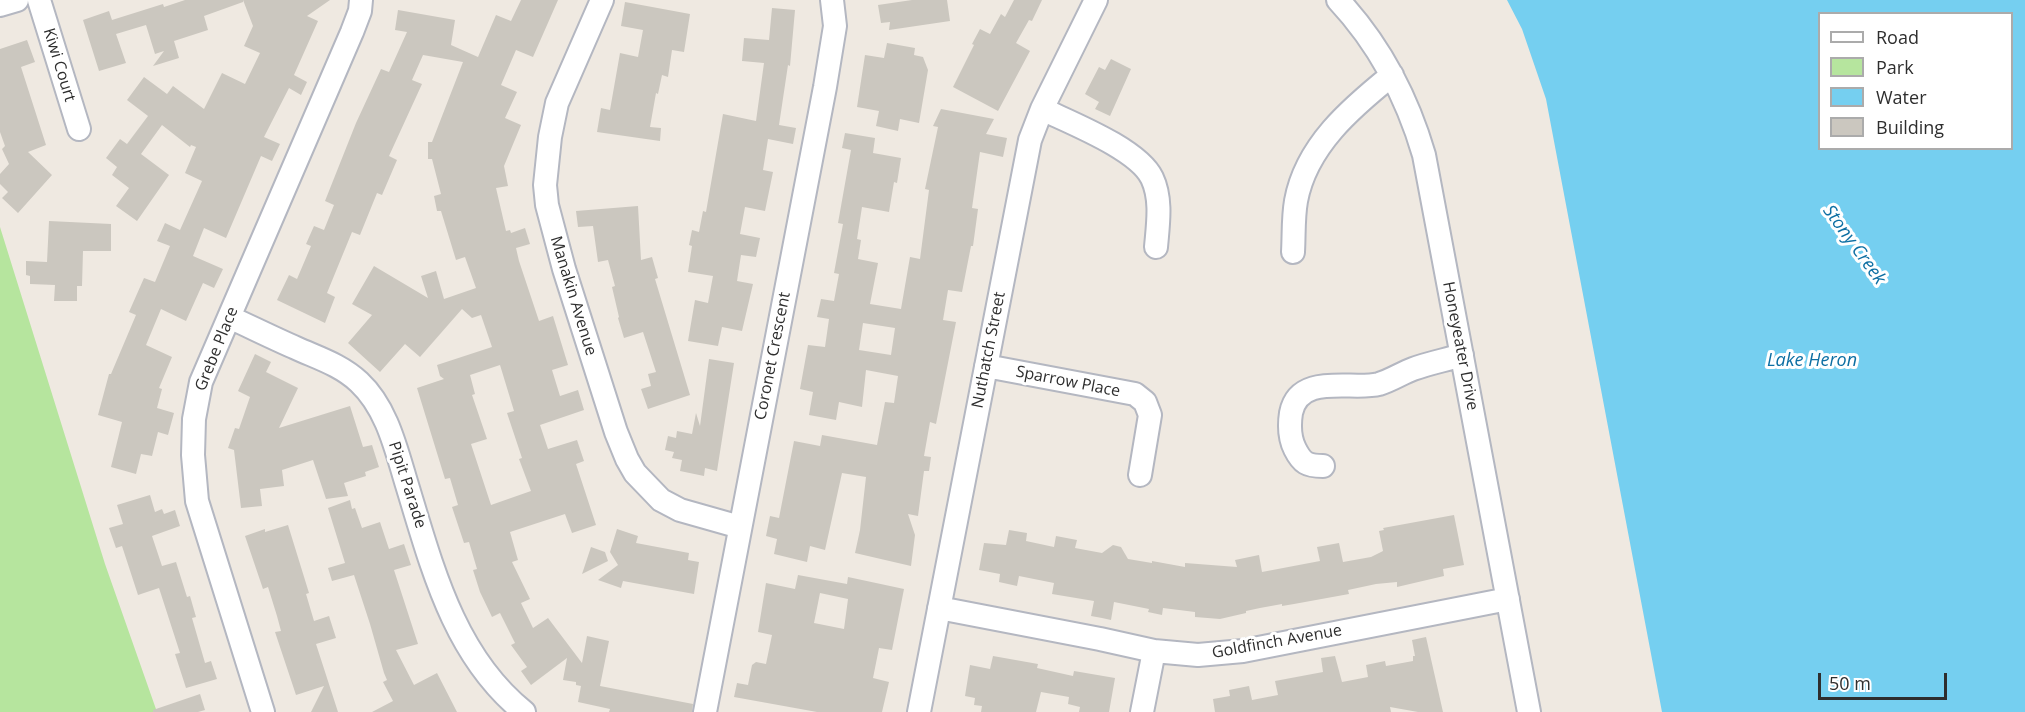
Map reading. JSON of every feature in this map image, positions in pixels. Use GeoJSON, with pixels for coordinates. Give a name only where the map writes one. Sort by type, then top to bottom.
{"type":"FeatureCollection","features":[{"type":"Feature","properties":{"kind":"street"},"geometry":{"type":"LineString","coordinates":[[0,5],[17,0]]}},
{"type":"Feature","properties":{"kind":"street","name":"Kiwi Court"},"geometry":{"type":"LineString","coordinates":[[39,0],[79,129]]}},
{"type":"Feature","properties":{"kind":"street","name":"Grebe Place"},"geometry":{"type":"LineString","coordinates":[[263,712],[197,501],[193,455],[194,419],[201,382],[352,32],[360,11],[361,0]]}},
{"type":"Feature","properties":{"kind":"street","name":"Manakin Avenue"},"geometry":{"type":"LineString","coordinates":[[602,0],[557,104],[550,137],[545,185],[549,213],[564,269],[616,432],[634,472],[661,500],[680,510],[740,527]]}},
{"type":"Feature","properties":{"kind":"street","name":"Coronet Crescent"},"geometry":{"type":"LineString","coordinates":[[705,712],[825,87],[835,26],[832,0]]}},
{"type":"Feature","properties":{"kind":"street","name":"Nuthatch Street"},"geometry":{"type":"LineString","coordinates":[[919,712],[1030,140],[1042,108],[1096,0]]}},
{"type":"Feature","properties":{"kind":"street","name":"Honeyeater Drive"},"geometry":{"type":"LineString","coordinates":[[1338,0],[1372,42],[1392,75],[1414,122],[1424,155],[1529,712]]}},
{"type":"Feature","properties":{"kind":"street"},"geometry":{"type":"LineString","coordinates":[[1293,252],[1297,199],[1318,148],[1348,112],[1392,75]]}},
{"type":"Feature","properties":{"kind":"street"},"geometry":{"type":"LineString","coordinates":[[1042,108],[1124,150],[1147,171],[1152,178],[1158,205],[1156,247]]}},
{"type":"Feature","properties":{"kind":"street","name":"Pipit Parade"},"geometry":{"type":"LineString","coordinates":[[229,317],[344,369],[375,401],[395,447],[446,605],[480,665],[511,702],[524,712]]}},
{"type":"Feature","properties":{"kind":"street"},"geometry":{"type":"LineString","coordinates":[[1323,466],[1310,466],[1302,460],[1290,435],[1292,409],[1306,393],[1326,385],[1377,384],[1413,369],[1462,355]]}},
{"type":"Feature","properties":{"kind":"street","name":"Sparrow Place"},"geometry":{"type":"LineString","coordinates":[[986,366],[1135,394],[1145,402],[1150,415],[1140,475]]}},
{"type":"Feature","properties":{"kind":"street","name":"Goldfinch Avenue"},"geometry":{"type":"LineString","coordinates":[[939,608],[1154,651],[1198,655],[1233,652],[1508,599]]}},
{"type":"Feature","properties":{"kind":"street"},"geometry":{"type":"LineString","coordinates":[[1142,712],[1154,651]]}},
{"type":"Feature","properties":{"kind":"green space"},"geometry":{"type":"Polygon","coordinates":[[[0,227],[105,564],[157,712],[0,712],[0,227]]]}},
{"type":"Feature","properties":{"kind":"water","name":"Lake Heron"},"geometry":{"type":"Polygon","coordinates":[[[1507,0],[2025,0],[2025,712],[1662,712],[1546,99],[1522,29],[1507,0]]]}},
{"type":"Feature","properties":{"kind":"building"},"geometry":{"type":"Polygon","coordinates":[[[185,0],[243,0],[243,2],[204,16],[208,30],[174,41],[179,58],[153,66],[164,51],[155,54],[146,25],[116,34],[126,63],[99,71],[83,20],[109,11],[112,20],[163,4],[164,7],[185,0]]]}},
{"type":"Feature","properties":{"kind":"building"},"geometry":{"type":"Polygon","coordinates":[[[243,0],[330,0],[307,16],[318,21],[294,75],[307,82],[301,95],[289,88],[264,137],[280,144],[272,161],[261,156],[226,238],[204,228],[193,256],[223,269],[214,288],[203,283],[186,321],[161,309],[146,345],[172,357],[159,388],[162,389],[157,408],[174,413],[168,435],[158,432],[152,456],[141,454],[136,474],[111,467],[122,422],[98,415],[109,374],[111,374],[136,315],[129,312],[144,278],[155,282],[170,246],[157,241],[165,223],[180,230],[202,181],[185,173],[196,147],[191,145],[190,147],[162,125],[141,154],[169,175],[137,221],[116,206],[129,188],[112,175],[117,167],[106,158],[120,139],[127,144],[148,116],[127,100],[144,77],[167,94],[173,86],[204,109],[222,73],[245,84],[260,53],[244,46],[253,26],[243,0]]]}},
{"type":"Feature","properties":{"kind":"building"},"geometry":{"type":"Polygon","coordinates":[[[521,0],[558,0],[533,57],[516,50],[501,85],[517,92],[505,118],[521,125],[504,166],[508,186],[496,188],[506,231],[510,230],[511,233],[525,228],[530,244],[516,248],[539,321],[553,316],[568,365],[552,370],[560,396],[578,390],[584,410],[540,425],[548,449],[577,440],[584,461],[576,464],[596,525],[572,533],[565,514],[510,532],[518,560],[512,562],[530,599],[521,603],[533,628],[548,618],[582,663],[587,636],[609,641],[600,686],[693,704],[692,712],[609,712],[610,709],[578,702],[581,686],[576,685],[576,682],[563,680],[567,658],[531,685],[521,671],[527,667],[511,645],[515,643],[500,613],[492,617],[473,570],[477,569],[469,542],[464,543],[452,507],[458,505],[450,478],[445,479],[417,388],[444,379],[440,376],[437,365],[492,347],[481,315],[472,318],[462,309],[420,357],[405,344],[380,372],[348,343],[372,315],[352,304],[374,266],[428,298],[421,276],[436,271],[444,299],[476,288],[465,257],[456,260],[441,211],[437,211],[434,196],[441,194],[432,159],[428,159],[428,142],[432,142],[463,62],[423,55],[412,80],[422,84],[389,156],[397,160],[382,195],[377,193],[360,235],[352,232],[327,293],[335,297],[325,323],[277,300],[289,275],[297,279],[311,246],[306,244],[314,226],[324,230],[334,205],[325,201],[356,123],[381,69],[389,72],[407,32],[395,30],[398,10],[455,20],[451,45],[478,57],[496,15],[511,21],[521,0]],[[500,365],[470,375],[475,394],[472,395],[487,439],[471,444],[491,505],[531,491],[519,459],[522,458],[507,413],[514,411],[500,365]]]}},
{"type":"Feature","properties":{"kind":"building"},"geometry":{"type":"Polygon","coordinates":[[[912,0],[947,0],[950,21],[889,30],[890,22],[881,23],[878,5],[912,0]]]}},
{"type":"Feature","properties":{"kind":"building"},"geometry":{"type":"Polygon","coordinates":[[[1014,0],[1042,0],[1032,21],[1029,20],[1016,43],[1030,51],[998,111],[953,87],[980,29],[990,34],[1001,14],[1005,17],[1014,0]]]}},
{"type":"Feature","properties":{"kind":"building"},"geometry":{"type":"Polygon","coordinates":[[[625,2],[690,14],[684,52],[672,50],[668,77],[662,75],[658,94],[656,93],[650,127],[661,128],[660,141],[597,132],[601,108],[610,110],[620,53],[638,57],[643,30],[621,26],[625,2]]]}},
{"type":"Feature","properties":{"kind":"building"},"geometry":{"type":"Polygon","coordinates":[[[772,8],[795,10],[790,66],[788,65],[779,125],[796,128],[793,144],[768,139],[763,170],[773,172],[765,211],[745,207],[740,234],[760,238],[756,257],[741,255],[737,281],[753,284],[742,331],[722,327],[718,346],[688,341],[695,300],[708,303],[713,276],[688,272],[692,230],[699,232],[703,211],[706,212],[723,114],[756,121],[764,63],[742,61],[744,38],[769,40],[772,8]]]}},
{"type":"Feature","properties":{"kind":"building"},"geometry":{"type":"Polygon","coordinates":[[[27,40],[35,62],[21,67],[46,145],[28,152],[52,175],[18,213],[2,198],[8,192],[0,184],[0,174],[9,164],[2,149],[5,146],[0,132],[0,49],[27,40]]]}},
{"type":"Feature","properties":{"kind":"building"},"geometry":{"type":"Polygon","coordinates":[[[887,43],[915,48],[914,55],[923,57],[928,70],[919,123],[900,119],[898,131],[876,126],[879,111],[857,107],[865,55],[884,58],[887,43]]]}},
{"type":"Feature","properties":{"kind":"building"},"geometry":{"type":"Polygon","coordinates":[[[1111,59],[1131,69],[1110,116],[1095,109],[1099,102],[1085,94],[1099,67],[1105,70],[1111,59]]]}},
{"type":"Feature","properties":{"kind":"building"},"geometry":{"type":"Polygon","coordinates":[[[941,109],[994,119],[986,134],[1007,138],[1003,157],[980,152],[972,208],[978,209],[973,246],[971,246],[962,292],[948,290],[943,320],[956,322],[936,424],[930,422],[924,456],[931,457],[929,471],[924,471],[918,516],[908,514],[915,535],[911,566],[855,553],[866,477],[842,473],[825,550],[810,546],[807,562],[774,554],[777,539],[766,536],[770,516],[779,518],[794,441],[820,446],[822,435],[877,445],[885,402],[894,403],[898,376],[866,370],[862,407],[839,402],[836,420],[809,415],[813,392],[800,389],[808,345],[825,347],[829,319],[817,317],[821,299],[834,301],[839,274],[834,273],[843,224],[838,223],[851,150],[842,148],[845,133],[875,138],[873,153],[901,158],[889,212],[862,207],[857,239],[861,240],[858,259],[878,263],[870,304],[901,309],[910,257],[920,259],[929,190],[925,189],[938,127],[933,126],[941,109]],[[863,323],[859,350],[891,355],[895,328],[863,323]]]}},
{"type":"Feature","properties":{"kind":"building"},"geometry":{"type":"Polygon","coordinates":[[[638,206],[641,260],[652,257],[658,278],[655,279],[690,395],[648,409],[641,389],[651,386],[648,374],[656,372],[643,332],[624,338],[618,318],[612,287],[615,286],[608,260],[598,262],[593,226],[578,227],[576,211],[638,206]]]}},
{"type":"Feature","properties":{"kind":"building"},"geometry":{"type":"Polygon","coordinates":[[[49,221],[111,224],[111,251],[83,251],[82,286],[77,286],[77,301],[54,301],[55,285],[30,284],[30,276],[26,275],[26,261],[47,262],[49,221]]]}},
{"type":"Feature","properties":{"kind":"building"},"geometry":{"type":"Polygon","coordinates":[[[255,354],[271,362],[266,372],[298,388],[279,428],[350,406],[363,447],[372,445],[379,467],[365,472],[366,476],[344,483],[348,496],[326,499],[313,460],[282,470],[284,486],[260,489],[262,506],[241,508],[234,450],[228,448],[235,428],[239,429],[250,397],[238,391],[255,354]]]}},
{"type":"Feature","properties":{"kind":"building"},"geometry":{"type":"Polygon","coordinates":[[[709,359],[734,363],[717,471],[705,468],[704,476],[680,471],[682,460],[672,458],[674,452],[665,450],[668,436],[676,438],[677,431],[692,434],[696,413],[700,426],[709,359]]]}},
{"type":"Feature","properties":{"kind":"building"},"geometry":{"type":"Polygon","coordinates":[[[150,495],[155,512],[162,509],[164,514],[175,510],[180,526],[152,536],[162,566],[176,562],[187,597],[190,596],[196,617],[192,618],[205,663],[211,661],[217,679],[186,688],[175,654],[180,653],[159,588],[138,595],[122,546],[116,548],[109,528],[123,524],[117,505],[150,495]]]}},
{"type":"Feature","properties":{"kind":"building"},"geometry":{"type":"Polygon","coordinates":[[[350,500],[362,528],[380,522],[389,549],[404,544],[411,565],[394,570],[418,644],[396,650],[414,685],[437,673],[457,712],[372,712],[393,701],[383,682],[387,680],[370,624],[354,575],[332,581],[328,568],[345,563],[328,508],[350,500]]]}},
{"type":"Feature","properties":{"kind":"building"},"geometry":{"type":"Polygon","coordinates":[[[1454,515],[1464,565],[1443,569],[1444,576],[1397,587],[1397,582],[1376,584],[1348,590],[1349,594],[1260,608],[1220,619],[1195,617],[1195,612],[1163,608],[1162,615],[1148,612],[1149,609],[1114,602],[1111,620],[1091,616],[1094,601],[1052,594],[1054,583],[1019,576],[1017,586],[999,582],[1000,574],[979,570],[984,543],[1006,545],[1009,530],[1027,533],[1026,541],[1054,547],[1056,536],[1077,540],[1075,548],[1102,553],[1113,545],[1121,547],[1128,559],[1185,567],[1185,563],[1237,567],[1235,560],[1259,555],[1262,572],[1320,561],[1317,547],[1339,543],[1343,562],[1371,557],[1383,551],[1379,531],[1384,530],[1383,528],[1454,515]]]}},
{"type":"Feature","properties":{"kind":"building"},"geometry":{"type":"Polygon","coordinates":[[[288,525],[309,593],[306,594],[314,621],[329,616],[336,638],[316,644],[338,712],[311,712],[324,686],[296,695],[275,632],[281,631],[268,587],[263,589],[245,536],[265,529],[265,532],[288,525]]]}},
{"type":"Feature","properties":{"kind":"building"},"geometry":{"type":"Polygon","coordinates":[[[617,529],[638,536],[636,543],[689,553],[688,560],[699,562],[694,594],[623,581],[621,588],[598,580],[618,565],[610,552],[617,529]]]}},
{"type":"Feature","properties":{"kind":"building"},"geometry":{"type":"Polygon","coordinates":[[[591,547],[605,552],[608,561],[582,574],[591,547]]]}},
{"type":"Feature","properties":{"kind":"building"},"geometry":{"type":"Polygon","coordinates":[[[798,575],[847,584],[848,577],[904,589],[892,650],[879,648],[873,678],[889,682],[882,712],[817,712],[734,697],[737,683],[748,685],[752,665],[756,662],[766,664],[772,635],[758,632],[766,583],[795,589],[798,575]],[[820,593],[814,623],[844,629],[848,599],[820,593]]]}},
{"type":"Feature","properties":{"kind":"building"},"geometry":{"type":"Polygon","coordinates":[[[1426,637],[1443,712],[1418,712],[1390,707],[1391,712],[1215,712],[1213,699],[1230,696],[1229,690],[1249,686],[1252,700],[1278,695],[1275,681],[1323,672],[1321,658],[1335,656],[1342,682],[1368,677],[1366,665],[1385,661],[1386,666],[1413,661],[1413,656],[1415,656],[1412,640],[1426,637]]]}},
{"type":"Feature","properties":{"kind":"building"},"geometry":{"type":"Polygon","coordinates":[[[993,656],[1038,664],[1037,668],[1073,676],[1074,671],[1115,678],[1109,712],[1079,712],[1080,707],[1068,704],[1069,697],[1041,692],[1036,712],[981,712],[982,706],[974,705],[975,698],[965,696],[970,665],[990,669],[993,656]]]}},
{"type":"Feature","properties":{"kind":"building"},"geometry":{"type":"Polygon","coordinates":[[[200,694],[205,710],[153,712],[153,710],[200,694]]]}},
{"type":"Feature","properties":{"kind":"water label","name":"Stony Creek"},"geometry":{"type":"Point","coordinates":[1854,245]}}]}
